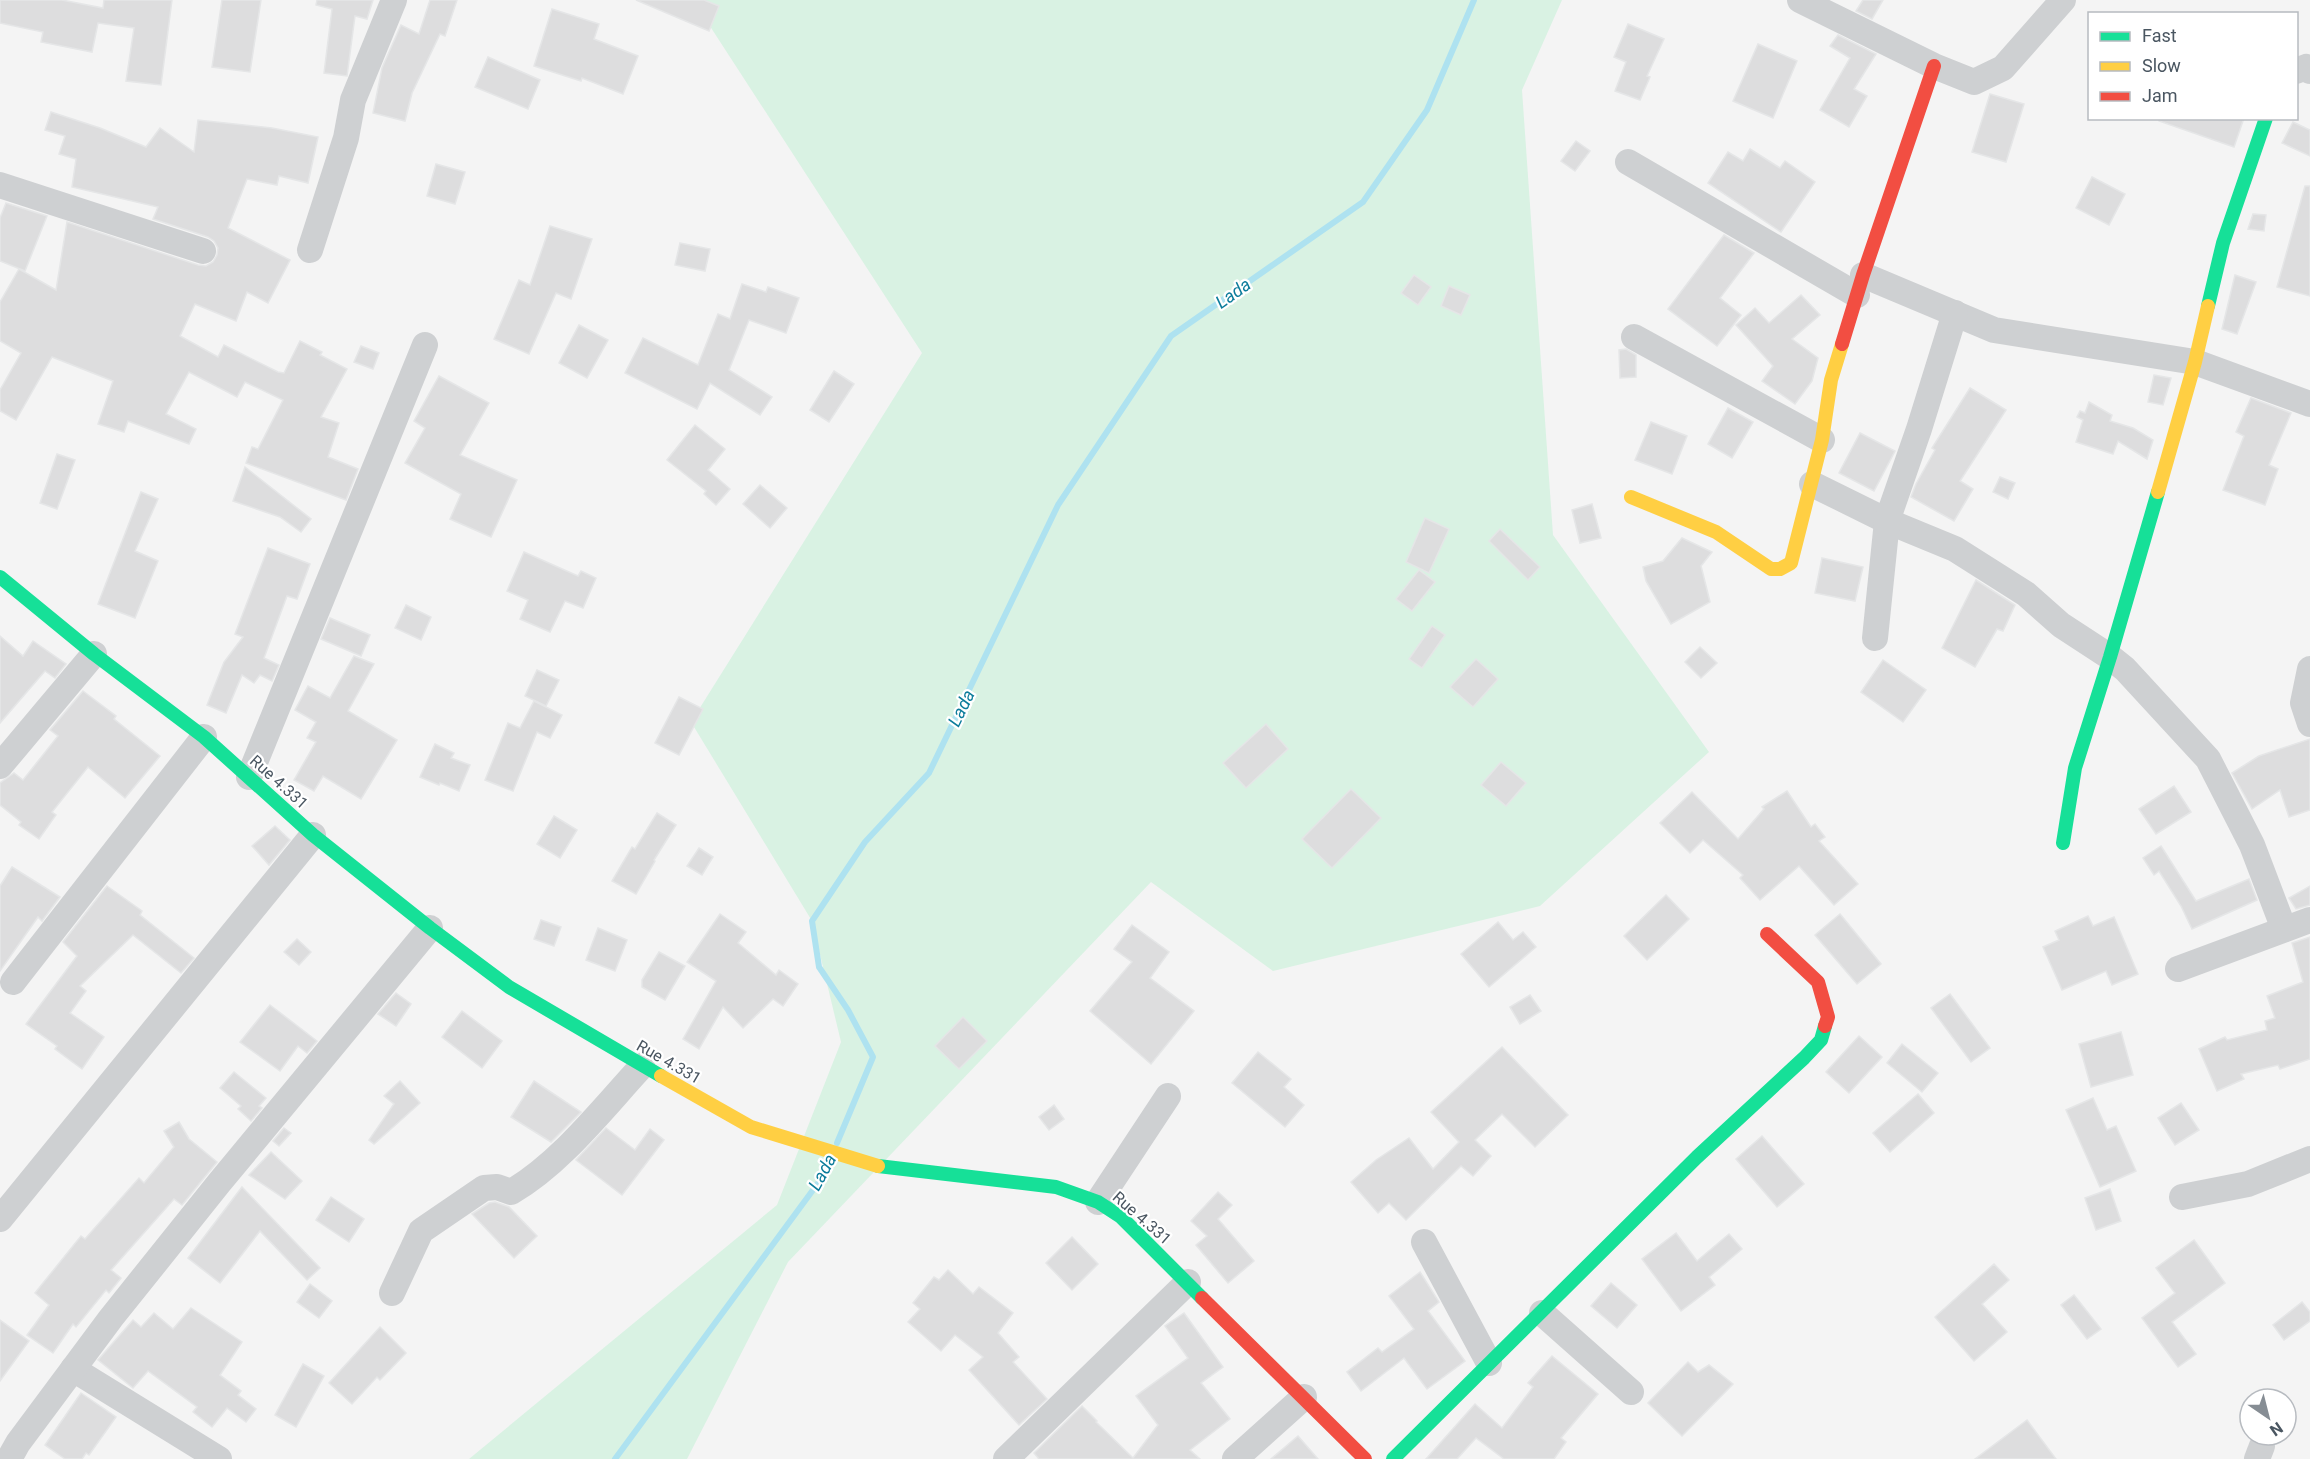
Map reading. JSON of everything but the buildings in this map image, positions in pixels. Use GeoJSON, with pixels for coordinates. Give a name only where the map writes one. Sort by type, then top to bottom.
{"type":"FeatureCollection","features":[{"type":"Feature","properties":{"kind":"street"},"geometry":{"type":"LineString","coordinates":[[310,250],[346,138],[353,100],[394,0]]}},
{"type":"Feature","properties":{"kind":"street"},"geometry":{"type":"LineString","coordinates":[[1800,0],[1934,66],[1974,82],[2004,68],[2062,0]]}},
{"type":"Feature","properties":{"kind":"street"},"geometry":{"type":"LineString","coordinates":[[1631,497],[1716,532],[1771,569],[1780,569],[1791,563],[1822,440],[1831,380],[1860,285],[1934,66]]}},
{"type":"Feature","properties":{"kind":"street"},"geometry":{"type":"LineString","coordinates":[[2063,843],[2075,768],[2110,657],[2196,362],[2223,243],[2265,120]]}},
{"type":"Feature","properties":{"kind":"street"},"geometry":{"type":"LineString","coordinates":[[1628,162],[1860,285],[1955,313],[1994,330],[2196,362],[2310,404]]}},
{"type":"Feature","properties":{"kind":"street"},"geometry":{"type":"LineString","coordinates":[[0,185],[203,250]]}},
{"type":"Feature","properties":{"kind":"street"},"geometry":{"type":"LineString","coordinates":[[1875,638],[1887,521],[1919,429],[1955,313]]}},
{"type":"Feature","properties":{"kind":"street"},"geometry":{"type":"LineString","coordinates":[[1634,337],[1822,440]]}},
{"type":"Feature","properties":{"kind":"street"},"geometry":{"type":"LineString","coordinates":[[249,777],[425,345]]}},
{"type":"Feature","properties":{"kind":"street"},"geometry":{"type":"LineString","coordinates":[[1812,484],[1887,521],[1955,549],[2026,594],[2061,626],[2125,669],[2208,759],[2252,845],[2284,929]]}},
{"type":"Feature","properties":{"kind":"street","name":"Rue 4.331"},"geometry":{"type":"LineString","coordinates":[[0,577],[94,654],[204,737],[313,835],[430,928],[509,987],[642,1066],[750,1127],[816,1148],[882,1167],[1056,1187],[1098,1202],[1121,1217],[1365,1459]]}},
{"type":"Feature","properties":{"kind":"street"},"geometry":{"type":"LineString","coordinates":[[0,766],[94,654]]}},
{"type":"Feature","properties":{"kind":"street"},"geometry":{"type":"LineString","coordinates":[[2310,669],[2303,703],[2310,724]]}},
{"type":"Feature","properties":{"kind":"street"},"geometry":{"type":"LineString","coordinates":[[13,982],[204,737]]}},
{"type":"Feature","properties":{"kind":"street"},"geometry":{"type":"LineString","coordinates":[[0,1220],[313,835]]}},
{"type":"Feature","properties":{"kind":"street"},"geometry":{"type":"LineString","coordinates":[[2178,969],[2310,920]]}},
{"type":"Feature","properties":{"kind":"street"},"geometry":{"type":"LineString","coordinates":[[9,1445],[74,1369],[111,1318],[219,1183],[430,928]]}},
{"type":"Feature","properties":{"kind":"street"},"geometry":{"type":"LineString","coordinates":[[1393,1459],[1697,1156],[1821,1040],[1828,1017],[1818,982],[1767,934]]}},
{"type":"Feature","properties":{"kind":"street"},"geometry":{"type":"LineString","coordinates":[[392,1293],[421,1231],[484,1188],[497,1187],[511,1192],[532,1180],[555,1160],[642,1066]]}},
{"type":"Feature","properties":{"kind":"street"},"geometry":{"type":"LineString","coordinates":[[1098,1202],[1168,1096]]}},
{"type":"Feature","properties":{"kind":"street"},"geometry":{"type":"LineString","coordinates":[[2181,1197],[2248,1184],[2310,1159]]}},
{"type":"Feature","properties":{"kind":"street"},"geometry":{"type":"LineString","coordinates":[[1424,1242],[1489,1364]]}},
{"type":"Feature","properties":{"kind":"street"},"geometry":{"type":"LineString","coordinates":[[1006,1459],[1188,1282]]}},
{"type":"Feature","properties":{"kind":"street"},"geometry":{"type":"LineString","coordinates":[[1542,1313],[1631,1392]]}},
{"type":"Feature","properties":{"kind":"street"},"geometry":{"type":"LineString","coordinates":[[74,1369],[219,1459]]}},
{"type":"Feature","properties":{"kind":"street"},"geometry":{"type":"LineString","coordinates":[[1235,1459],[1304,1397]]}},
{"type":"Feature","properties":{"kind":"green space"},"geometry":{"type":"Polygon","coordinates":[[[693,0],[1562,0],[1522,90],[1553,535],[1709,752],[1540,906],[1273,971],[1151,882],[788,1262],[687,1459],[469,1459],[777,1205],[841,1042],[812,921],[691,722],[922,353],[693,0]]]}},
{"type":"Feature","properties":{"kind":"waterway","name":"Lada"},"geometry":{"type":"LineString","coordinates":[[837,1143],[873,1057],[848,1010],[819,967],[812,921],[865,842],[929,773],[1058,505],[1171,336],[1363,202],[1427,110],[1474,0]]}},
{"type":"Feature","properties":{"kind":"waterway","name":"Lada"},"geometry":{"type":"LineString","coordinates":[[615,1459],[824,1175],[830,1161]]}},
{"type":"Feature","properties":{"kind":"traffic: fast"},"geometry":{"type":"LineString","coordinates":[[2208,306],[2223,243],[2265,120]]}},
{"type":"Feature","properties":{"kind":"traffic: fast"},"geometry":{"type":"LineString","coordinates":[[2063,843],[2075,768],[2158,492]]}},
{"type":"Feature","properties":{"kind":"traffic: fast"},"geometry":{"type":"LineString","coordinates":[[0,577],[94,654],[204,737],[313,835],[430,928],[509,987],[661,1076]]}},
{"type":"Feature","properties":{"kind":"traffic: fast"},"geometry":{"type":"LineString","coordinates":[[1393,1459],[1697,1157],[1804,1058],[1821,1040],[1825,1026]]}},
{"type":"Feature","properties":{"kind":"traffic: fast"},"geometry":{"type":"LineString","coordinates":[[878,1166],[1056,1187],[1098,1202],[1121,1217],[1202,1298]]}},
{"type":"Feature","properties":{"kind":"traffic: slow"},"geometry":{"type":"LineString","coordinates":[[2158,492],[2195,362],[2208,306]]}},
{"type":"Feature","properties":{"kind":"traffic: slow"},"geometry":{"type":"LineString","coordinates":[[1631,497],[1716,532],[1771,569],[1780,569],[1791,563],[1822,440],[1831,380],[1842,344]]}},
{"type":"Feature","properties":{"kind":"traffic: slow"},"geometry":{"type":"LineString","coordinates":[[661,1076],[751,1127],[878,1166]]}},
{"type":"Feature","properties":{"kind":"traffic: jam"},"geometry":{"type":"LineString","coordinates":[[1842,344],[1934,66]]}},
{"type":"Feature","properties":{"kind":"traffic: jam"},"geometry":{"type":"LineString","coordinates":[[1767,934],[1818,982],[1828,1017],[1825,1026]]}},
{"type":"Feature","properties":{"kind":"traffic: jam"},"geometry":{"type":"LineString","coordinates":[[1202,1298],[1365,1459]]}}]}
